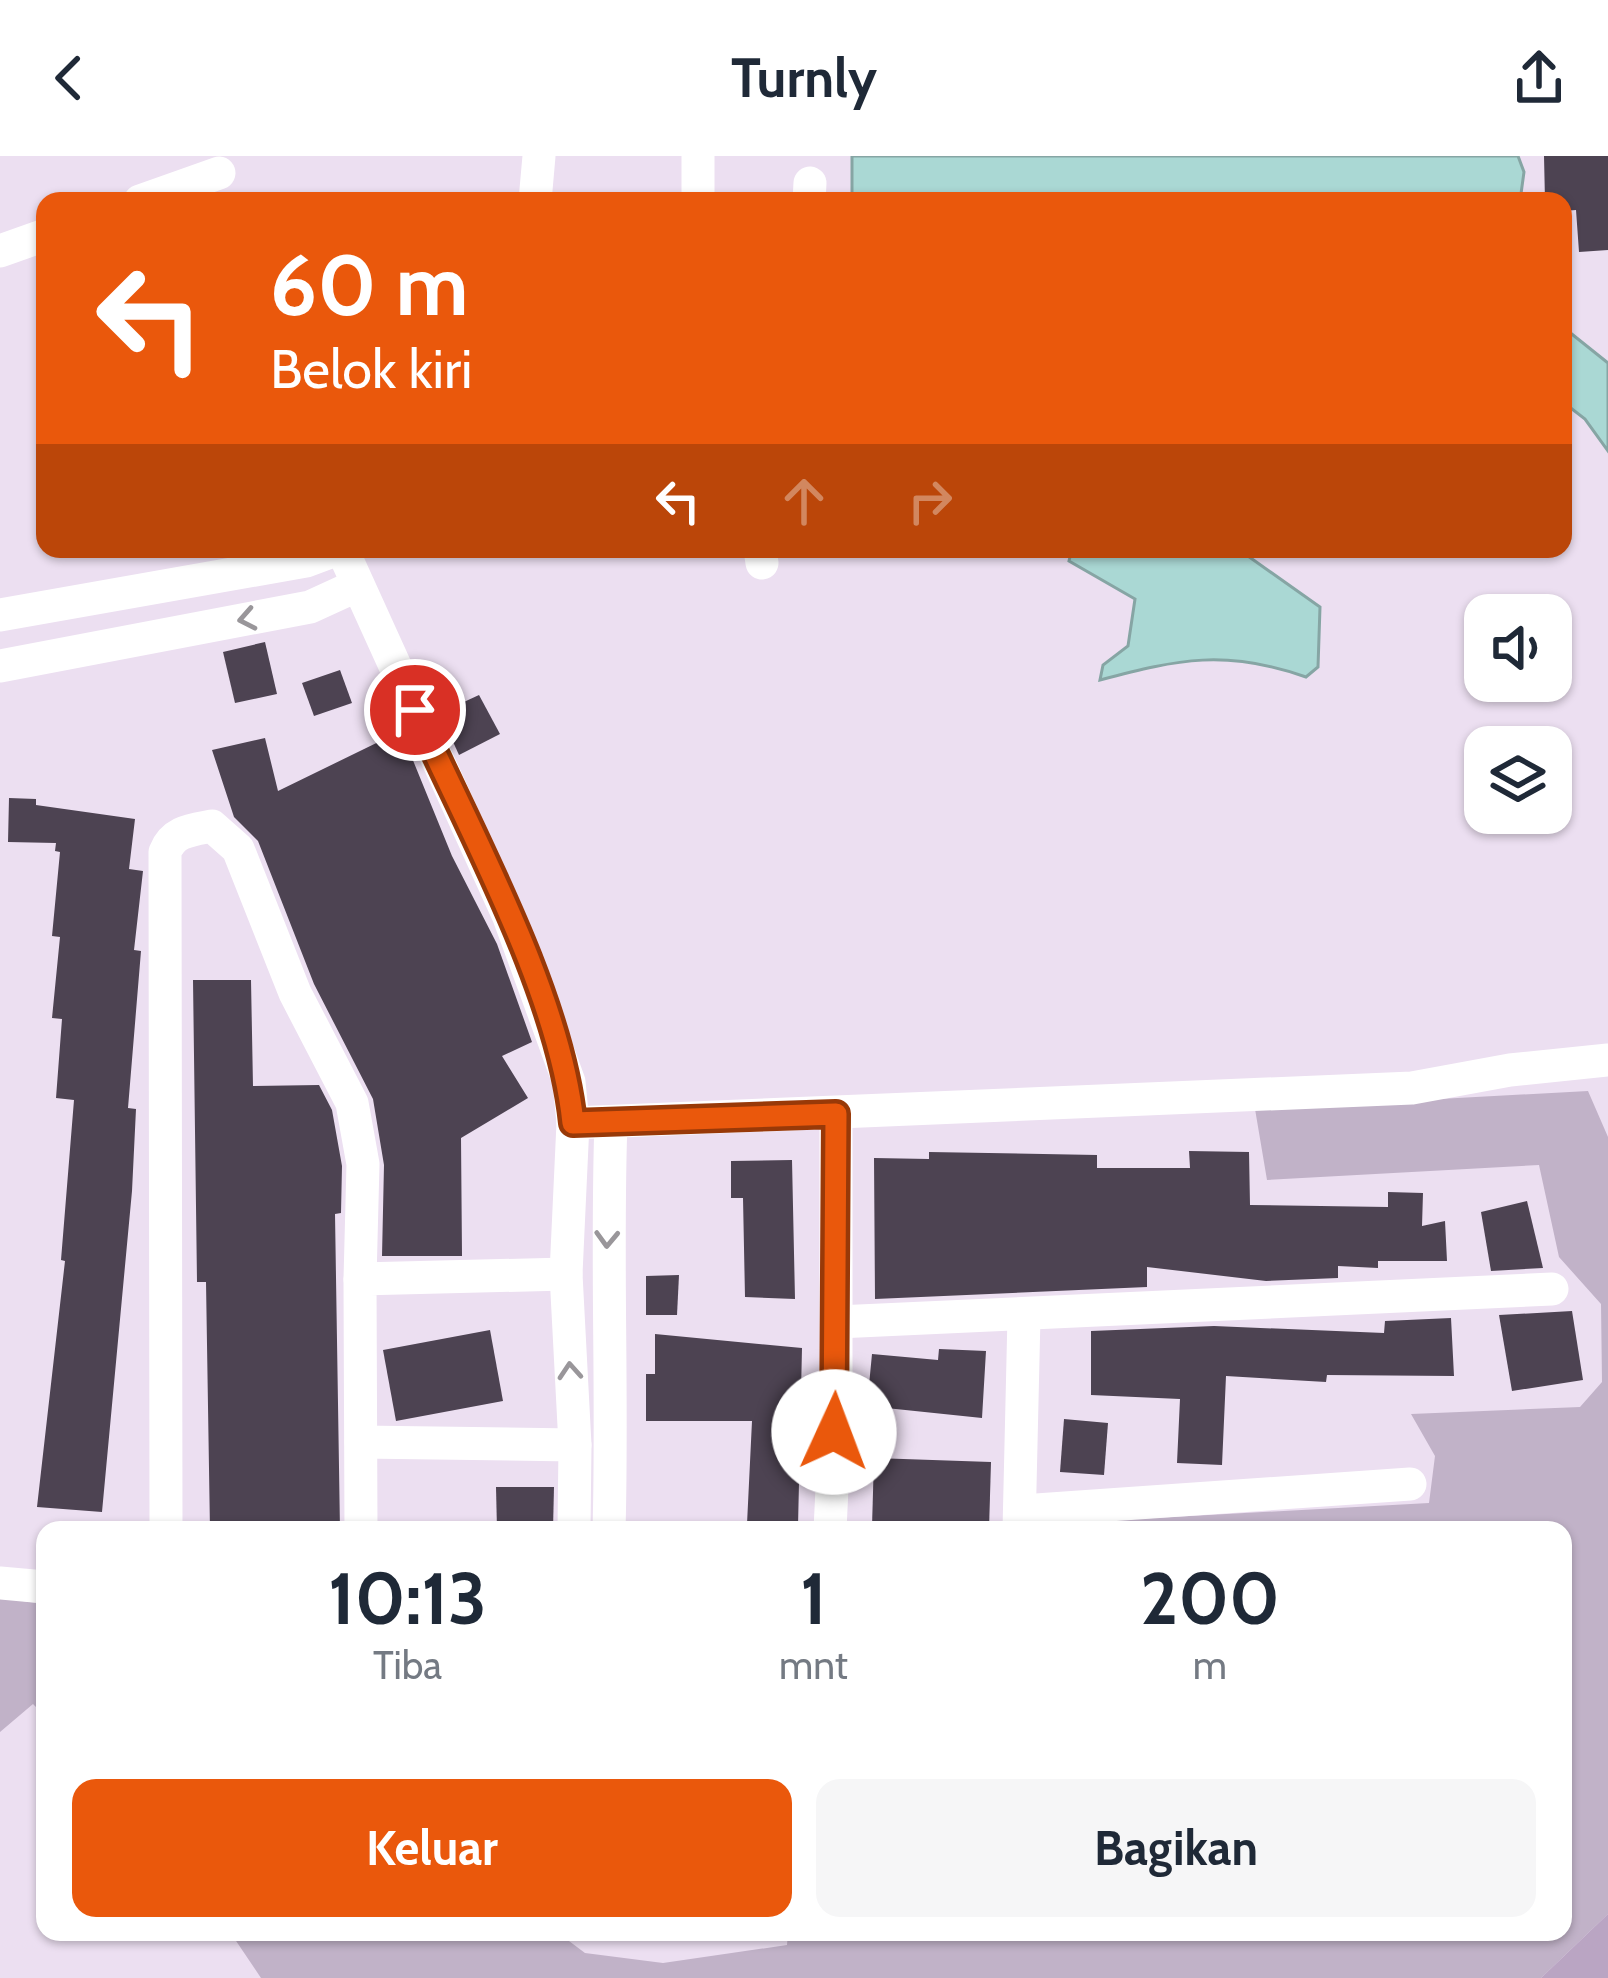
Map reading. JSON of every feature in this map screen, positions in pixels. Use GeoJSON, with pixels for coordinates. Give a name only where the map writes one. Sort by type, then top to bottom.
{"type":"FeatureCollection","features":[{"type":"Feature","properties":{"kind":"street"},"geometry":{"type":"LineString","coordinates":[[536,192],[538,156]]}},
{"type":"Feature","properties":{"kind":"street"},"geometry":{"type":"LineString","coordinates":[[698,156],[698,192]]}},
{"type":"Feature","properties":{"kind":"street"},"geometry":{"type":"LineString","coordinates":[[170,192],[220,177]]}},
{"type":"Feature","properties":{"kind":"street"},"geometry":{"type":"LineString","coordinates":[[0,251],[36,239]]}},
{"type":"Feature","properties":{"kind":"street"},"geometry":{"type":"LineString","coordinates":[[0,615],[314,558]]}},
{"type":"Feature","properties":{"kind":"street"},"geometry":{"type":"LineString","coordinates":[[344,558],[509,916],[569,1082],[573,1123],[566,1274],[574,1521]]}},
{"type":"Feature","properties":{"kind":"street"},"geometry":{"type":"LineString","coordinates":[[0,665],[310,607],[358,585]]}},
{"type":"Feature","properties":{"kind":"street"},"geometry":{"type":"LineString","coordinates":[[166,1521],[165,852],[181,832],[212,826],[238,849],[295,993],[352,1103],[363,1163],[361,1521]]}},
{"type":"Feature","properties":{"kind":"street"},"geometry":{"type":"LineString","coordinates":[[573,1123],[836,1114],[1054,1099],[1412,1088],[1510,1070],[1608,1060]]}},
{"type":"Feature","properties":{"kind":"street"},"geometry":{"type":"LineString","coordinates":[[830,1521],[837,1322],[836,1114]]}},
{"type":"Feature","properties":{"kind":"street"},"geometry":{"type":"LineString","coordinates":[[609,1521],[613,1444],[606,1275],[611,1122]]}},
{"type":"Feature","properties":{"kind":"street"},"geometry":{"type":"LineString","coordinates":[[360,1279],[566,1274]]}},
{"type":"Feature","properties":{"kind":"street"},"geometry":{"type":"LineString","coordinates":[[837,1322],[1552,1289]]}},
{"type":"Feature","properties":{"kind":"street"},"geometry":{"type":"LineString","coordinates":[[1024,1316],[1021,1521],[1410,1484]]}},
{"type":"Feature","properties":{"kind":"street"},"geometry":{"type":"LineString","coordinates":[[361,1442],[575,1445]]}},
{"type":"Feature","properties":{"kind":"street"},"geometry":{"type":"LineString","coordinates":[[575,1445],[581,1459],[595,1465],[608,1458],[613,1444]]}},
{"type":"Feature","properties":{"kind":"street"},"geometry":{"type":"LineString","coordinates":[[0,1583],[36,1586]]}},
{"type":"Feature","properties":{"kind":"shaded area"},"geometry":{"type":"Polygon","coordinates":[[[852,156],[1518,156],[1524,172],[1521,192],[852,192],[852,156]]]}},
{"type":"Feature","properties":{"kind":"shaded area"},"geometry":{"type":"Polygon","coordinates":[[[1572,334],[1608,363],[1608,451],[1572,409],[1572,334]]]}},
{"type":"Feature","properties":{"kind":"shaded area"},"geometry":{"type":"Polygon","coordinates":[[[1251,558],[1320,607],[1318,667],[1306,677],[1251,663],[1203,660],[1100,680],[1103,665],[1128,646],[1135,599],[1069,561],[1251,558]]]}},
{"type":"Feature","properties":{"kind":"shaded area"},"geometry":{"type":"Polygon","coordinates":[[[1588,1091],[1608,1137],[1608,1914],[1541,1978],[261,1978],[236,1941],[569,1941],[585,1953],[663,1963],[787,1945],[787,1941],[1572,1941],[1572,1521],[1099,1521],[1429,1503],[1435,1456],[1411,1414],[1580,1407],[1602,1382],[1601,1304],[1559,1257],[1539,1165],[1267,1180],[1255,1109],[1588,1091]]]}},
{"type":"Feature","properties":{"kind":"shaded area"},"geometry":{"type":"Polygon","coordinates":[[[0,1598],[36,1603],[36,1707],[33,1704],[0,1732],[0,1598]]]}},
{"type":"Feature","properties":{"kind":"shaded area"},"geometry":{"type":"Polygon","coordinates":[[[1608,1914],[1608,1978],[1541,1978],[1608,1914]]]}},
{"type":"Feature","properties":{"kind":"building"},"geometry":{"type":"Polygon","coordinates":[[[1544,156],[1608,156],[1608,250],[1579,252],[1572,192],[1545,192],[1544,156]]]}},
{"type":"Feature","properties":{"kind":"building"},"geometry":{"type":"Polygon","coordinates":[[[265,642],[277,694],[235,703],[223,652],[265,642]]]}},
{"type":"Feature","properties":{"kind":"building"},"geometry":{"type":"Polygon","coordinates":[[[340,670],[352,703],[314,716],[302,683],[340,670]]]}},
{"type":"Feature","properties":{"kind":"building"},"geometry":{"type":"Polygon","coordinates":[[[479,695],[500,734],[459,755],[440,713],[479,695]]]}},
{"type":"Feature","properties":{"kind":"building"},"geometry":{"type":"Polygon","coordinates":[[[401,731],[452,856],[497,944],[532,1042],[502,1056],[528,1098],[461,1138],[462,1256],[382,1256],[384,1165],[373,1099],[314,984],[258,841],[234,817],[212,750],[265,738],[278,791],[401,731]]]}},
{"type":"Feature","properties":{"kind":"building"},"geometry":{"type":"Polygon","coordinates":[[[9,798],[135,819],[129,869],[143,871],[134,950],[141,951],[128,1108],[136,1109],[132,1191],[102,1512],[37,1507],[65,1261],[61,1260],[74,1100],[56,1098],[62,1019],[52,1018],[60,937],[52,936],[60,852],[55,851],[56,843],[8,842],[9,798]]]}},
{"type":"Feature","properties":{"kind":"building"},"geometry":{"type":"Polygon","coordinates":[[[193,980],[251,980],[253,1086],[319,1085],[332,1110],[342,1166],[341,1213],[335,1214],[340,1521],[210,1521],[206,1282],[197,1282],[193,980]]]}},
{"type":"Feature","properties":{"kind":"building"},"geometry":{"type":"Polygon","coordinates":[[[1189,1151],[1249,1152],[1250,1205],[1388,1207],[1388,1192],[1423,1193],[1422,1226],[1445,1221],[1447,1261],[1378,1261],[1378,1268],[1338,1266],[1338,1278],[1266,1281],[1147,1267],[1147,1287],[875,1299],[874,1158],[929,1159],[929,1152],[1097,1155],[1097,1168],[1190,1168],[1189,1151]]]}},
{"type":"Feature","properties":{"kind":"building"},"geometry":{"type":"Polygon","coordinates":[[[792,1160],[795,1299],[745,1297],[743,1198],[731,1198],[731,1161],[792,1160]]]}},
{"type":"Feature","properties":{"kind":"building"},"geometry":{"type":"Polygon","coordinates":[[[1527,1201],[1543,1268],[1491,1271],[1481,1212],[1527,1201]]]}},
{"type":"Feature","properties":{"kind":"building"},"geometry":{"type":"Polygon","coordinates":[[[679,1275],[677,1315],[646,1315],[646,1276],[679,1275]]]}},
{"type":"Feature","properties":{"kind":"building"},"geometry":{"type":"Polygon","coordinates":[[[1572,1311],[1583,1380],[1512,1391],[1499,1315],[1572,1311]]]}},
{"type":"Feature","properties":{"kind":"building"},"geometry":{"type":"Polygon","coordinates":[[[1451,1318],[1454,1376],[1327,1375],[1326,1382],[1226,1376],[1222,1465],[1177,1463],[1180,1399],[1091,1395],[1091,1331],[1214,1326],[1384,1333],[1385,1321],[1451,1318]]]}},
{"type":"Feature","properties":{"kind":"building"},"geometry":{"type":"Polygon","coordinates":[[[490,1330],[503,1401],[396,1421],[383,1350],[490,1330]]]}},
{"type":"Feature","properties":{"kind":"building"},"geometry":{"type":"Polygon","coordinates":[[[655,1334],[802,1348],[798,1521],[747,1521],[752,1421],[646,1421],[646,1374],[655,1374],[655,1334]]]}},
{"type":"Feature","properties":{"kind":"building"},"geometry":{"type":"Polygon","coordinates":[[[939,1349],[986,1351],[982,1418],[867,1406],[872,1354],[938,1360],[939,1349]]]}},
{"type":"Feature","properties":{"kind":"building"},"geometry":{"type":"Polygon","coordinates":[[[1064,1419],[1108,1423],[1104,1475],[1060,1472],[1064,1419]]]}},
{"type":"Feature","properties":{"kind":"building"},"geometry":{"type":"Polygon","coordinates":[[[874,1458],[991,1462],[989,1521],[872,1521],[874,1458]]]}},
{"type":"Feature","properties":{"kind":"building"},"geometry":{"type":"Polygon","coordinates":[[[496,1487],[554,1487],[553,1521],[497,1521],[496,1487]]]}},
{"type":"Feature","properties":{"kind":"route"},"geometry":{"type":"LineString","coordinates":[[415,710],[509,916],[569,1082],[573,1123],[836,1114],[834,1432]]}}]}
